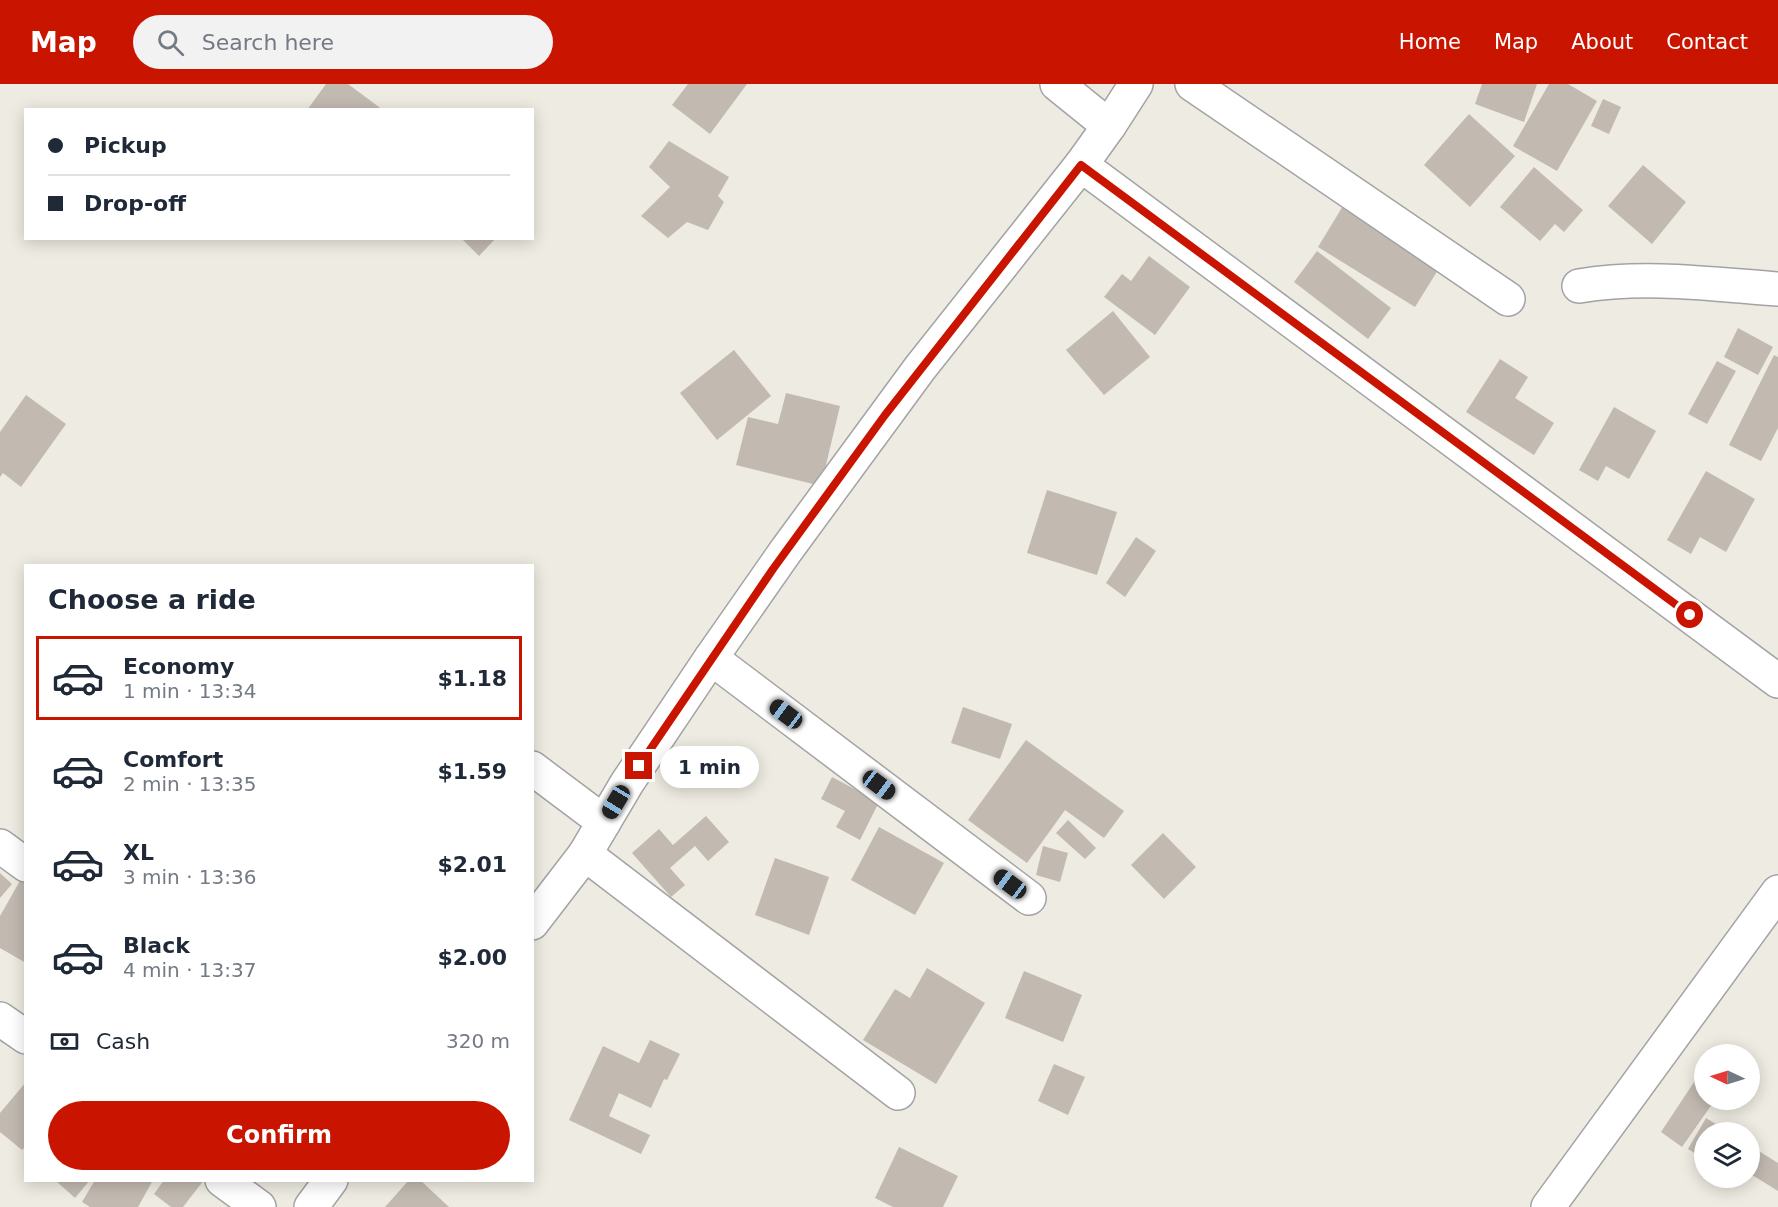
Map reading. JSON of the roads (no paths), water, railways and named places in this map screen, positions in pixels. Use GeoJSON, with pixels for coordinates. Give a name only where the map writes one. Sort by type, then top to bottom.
{"type":"FeatureCollection","features":[{"type":"Feature","properties":{"kind":"street"},"geometry":{"type":"LineString","coordinates":[[1057,84],[1109,126]]}},
{"type":"Feature","properties":{"kind":"street"},"geometry":{"type":"LineString","coordinates":[[534,920],[585,854],[627,783],[792,543],[920,368],[1081,165],[1137,84]]}},
{"type":"Feature","properties":{"kind":"street"},"geometry":{"type":"LineString","coordinates":[[1192,84],[1509,299]]}},
{"type":"Feature","properties":{"kind":"street"},"geometry":{"type":"LineString","coordinates":[[1081,165],[1778,681]]}},
{"type":"Feature","properties":{"kind":"street"},"geometry":{"type":"LineString","coordinates":[[1579,286],[1605,282],[1658,280],[1778,289]]}},
{"type":"Feature","properties":{"kind":"street"},"geometry":{"type":"LineString","coordinates":[[711,658],[1029,898]]}},
{"type":"Feature","properties":{"kind":"street"},"geometry":{"type":"LineString","coordinates":[[534,770],[604,822]]}},
{"type":"Feature","properties":{"kind":"street"},"geometry":{"type":"LineString","coordinates":[[0,846],[24,863]]}},
{"type":"Feature","properties":{"kind":"street"},"geometry":{"type":"LineString","coordinates":[[585,854],[898,1093]]}},
{"type":"Feature","properties":{"kind":"street"},"geometry":{"type":"LineString","coordinates":[[1548,1207],[1778,892]]}},
{"type":"Feature","properties":{"kind":"street"},"geometry":{"type":"LineString","coordinates":[[0,1018],[24,1036]]}},
{"type":"Feature","properties":{"kind":"street"},"geometry":{"type":"LineString","coordinates":[[225,1182],[259,1207]]}},
{"type":"Feature","properties":{"kind":"street"},"geometry":{"type":"LineString","coordinates":[[311,1207],[330,1182]]}}]}
